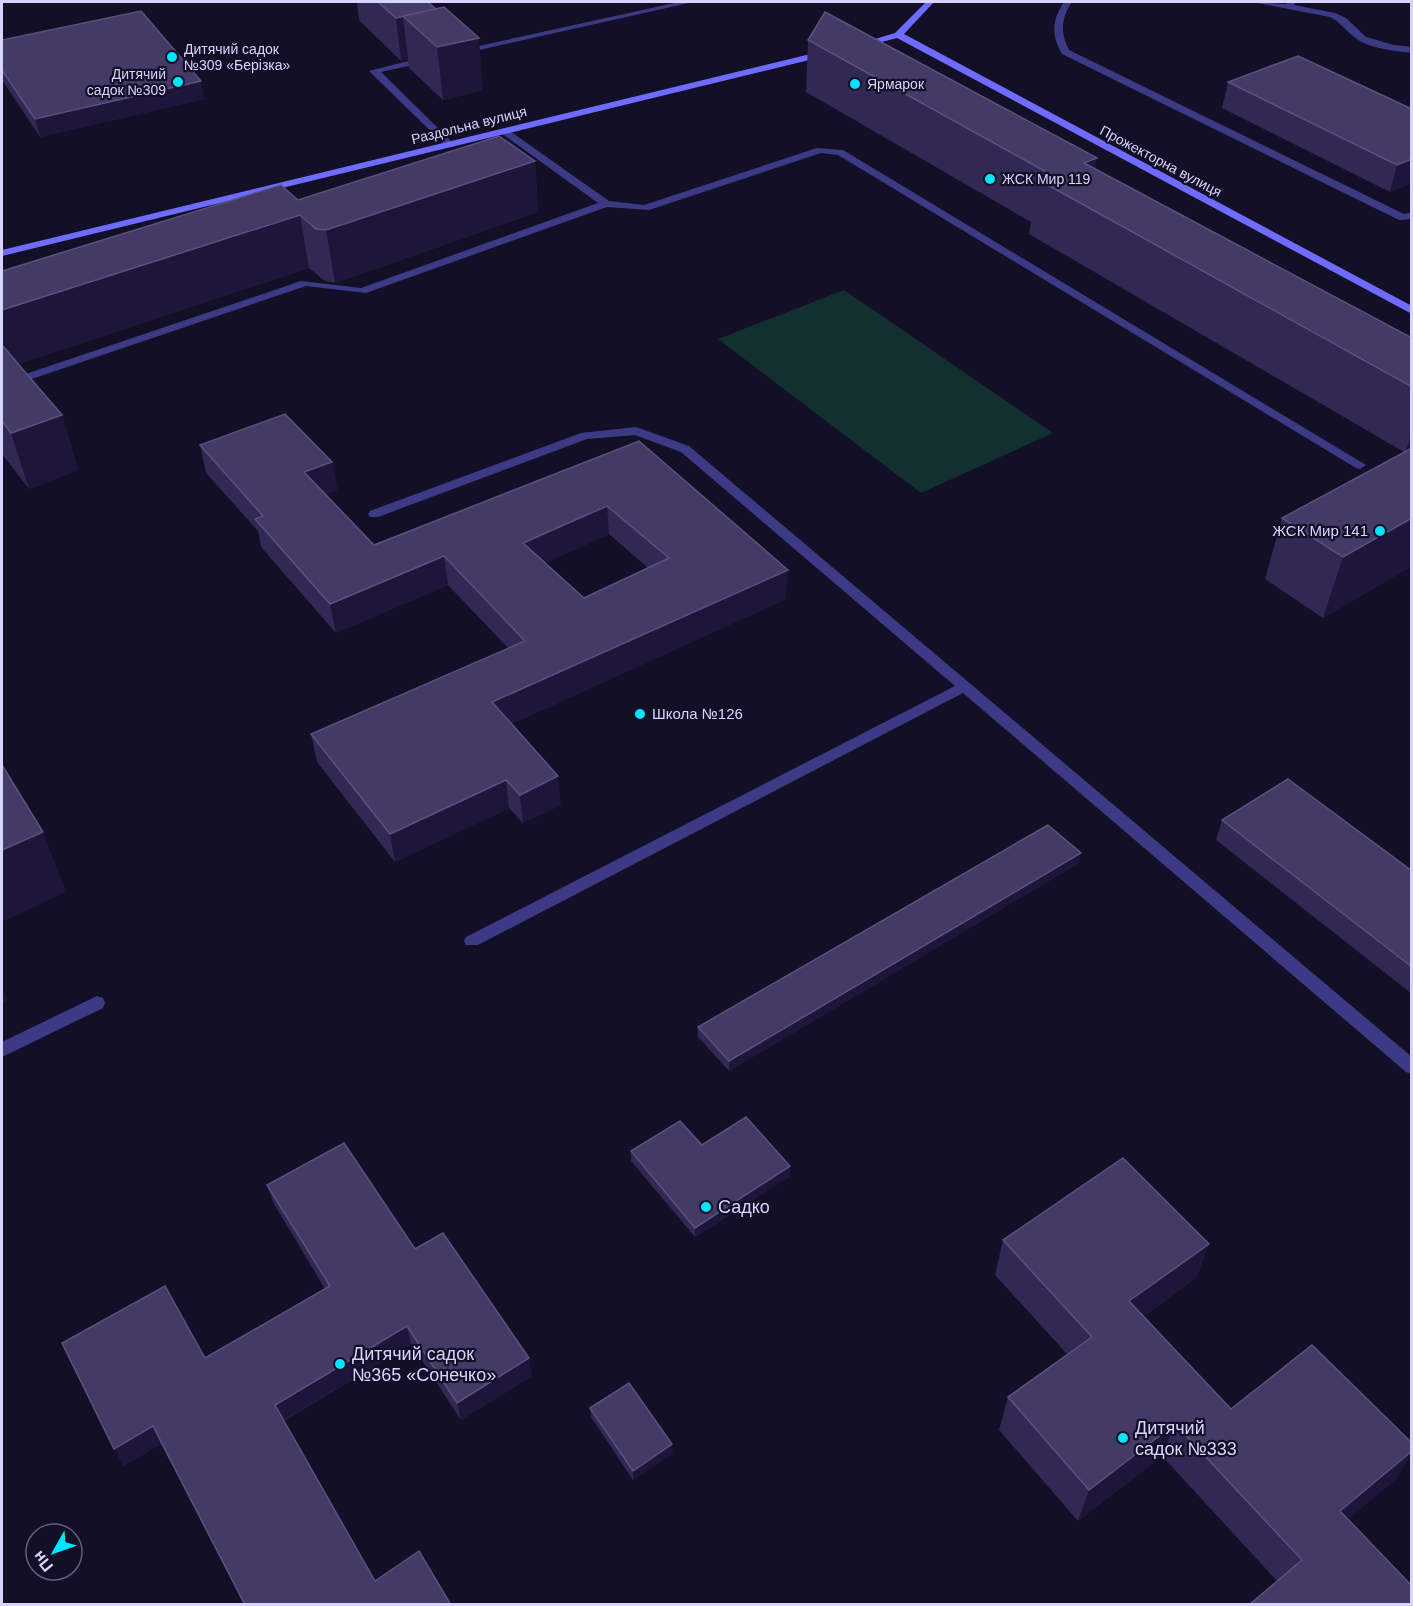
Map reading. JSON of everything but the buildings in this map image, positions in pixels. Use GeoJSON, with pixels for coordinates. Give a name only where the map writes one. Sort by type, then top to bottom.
{"type":"FeatureCollection","features":[{"type":"Feature","properties":{"kind":"street"},"geometry":{"type":"LineString","coordinates":[[852,46],[898,35],[930,2]]}},
{"type":"Feature","properties":{"kind":"street","name":"Прожекторна вулиця"},"geometry":{"type":"LineString","coordinates":[[898,35],[1412,311]]}},
{"type":"Feature","properties":{"kind":"street","name":"Раздольна вулиця"},"geometry":{"type":"LineString","coordinates":[[2,253],[840,49]]}},
{"type":"Feature","properties":{"kind":"lane"},"geometry":{"type":"LineString","coordinates":[[454,50],[689,2]]}},
{"type":"Feature","properties":{"kind":"lane"},"geometry":{"type":"LineString","coordinates":[[1068,2],[1059,13],[1057,36],[1065,52],[1403,218],[1412,215]]}},
{"type":"Feature","properties":{"kind":"lane"},"geometry":{"type":"LineString","coordinates":[[1256,2],[1290,4],[1332,15],[1343,20],[1364,39],[1392,48],[1412,50]]}},
{"type":"Feature","properties":{"kind":"lane"},"geometry":{"type":"LineString","coordinates":[[439,56],[374,71],[449,144]]}},
{"type":"Feature","properties":{"kind":"lane"},"geometry":{"type":"LineString","coordinates":[[504,131],[606,204]]}},
{"type":"Feature","properties":{"kind":"lane"},"geometry":{"type":"LineString","coordinates":[[2,386],[305,283],[362,291],[606,204],[645,208],[820,150],[840,152],[1360,465]]}},
{"type":"Feature","properties":{"kind":"lane"},"geometry":{"type":"LineString","coordinates":[[374,514],[585,436],[636,431],[685,449],[1412,1067]]}},
{"type":"Feature","properties":{"kind":"lane"},"geometry":{"type":"LineString","coordinates":[[472,941],[964,687]]}},
{"type":"Feature","properties":{"kind":"lane"},"geometry":{"type":"LineString","coordinates":[[2,1050],[97,1003]]}},
{"type":"Feature","properties":{"kind":"green space"},"geometry":{"type":"Polygon","coordinates":[[[844,290],[1053,433],[921,493],[718,339],[844,290]]]}},
{"type":"Feature","properties":{"kind":"place","name":"Дитячий садок №309 «Берізка»"},"geometry":{"type":"Point","coordinates":[172,57]}},
{"type":"Feature","properties":{"kind":"place","name":"Дитячий садок №309"},"geometry":{"type":"Point","coordinates":[178,82]}},
{"type":"Feature","properties":{"kind":"place","name":"Ярмарок"},"geometry":{"type":"Point","coordinates":[855,84]}},
{"type":"Feature","properties":{"kind":"place","name":"ЖСК Мир 119"},"geometry":{"type":"Point","coordinates":[990,179]}},
{"type":"Feature","properties":{"kind":"place","name":"ЖСК Мир 141"},"geometry":{"type":"Point","coordinates":[1380,531]}},
{"type":"Feature","properties":{"kind":"place","name":"Школа №126"},"geometry":{"type":"Point","coordinates":[640,714]}},
{"type":"Feature","properties":{"kind":"place","name":"Садко"},"geometry":{"type":"Point","coordinates":[706,1207]}},
{"type":"Feature","properties":{"kind":"place","name":"Дитячий садок №365 «Сонечко»"},"geometry":{"type":"Point","coordinates":[340,1364]}},
{"type":"Feature","properties":{"kind":"place","name":"Дитячий садок №333"},"geometry":{"type":"Point","coordinates":[1123,1438]}}]}
